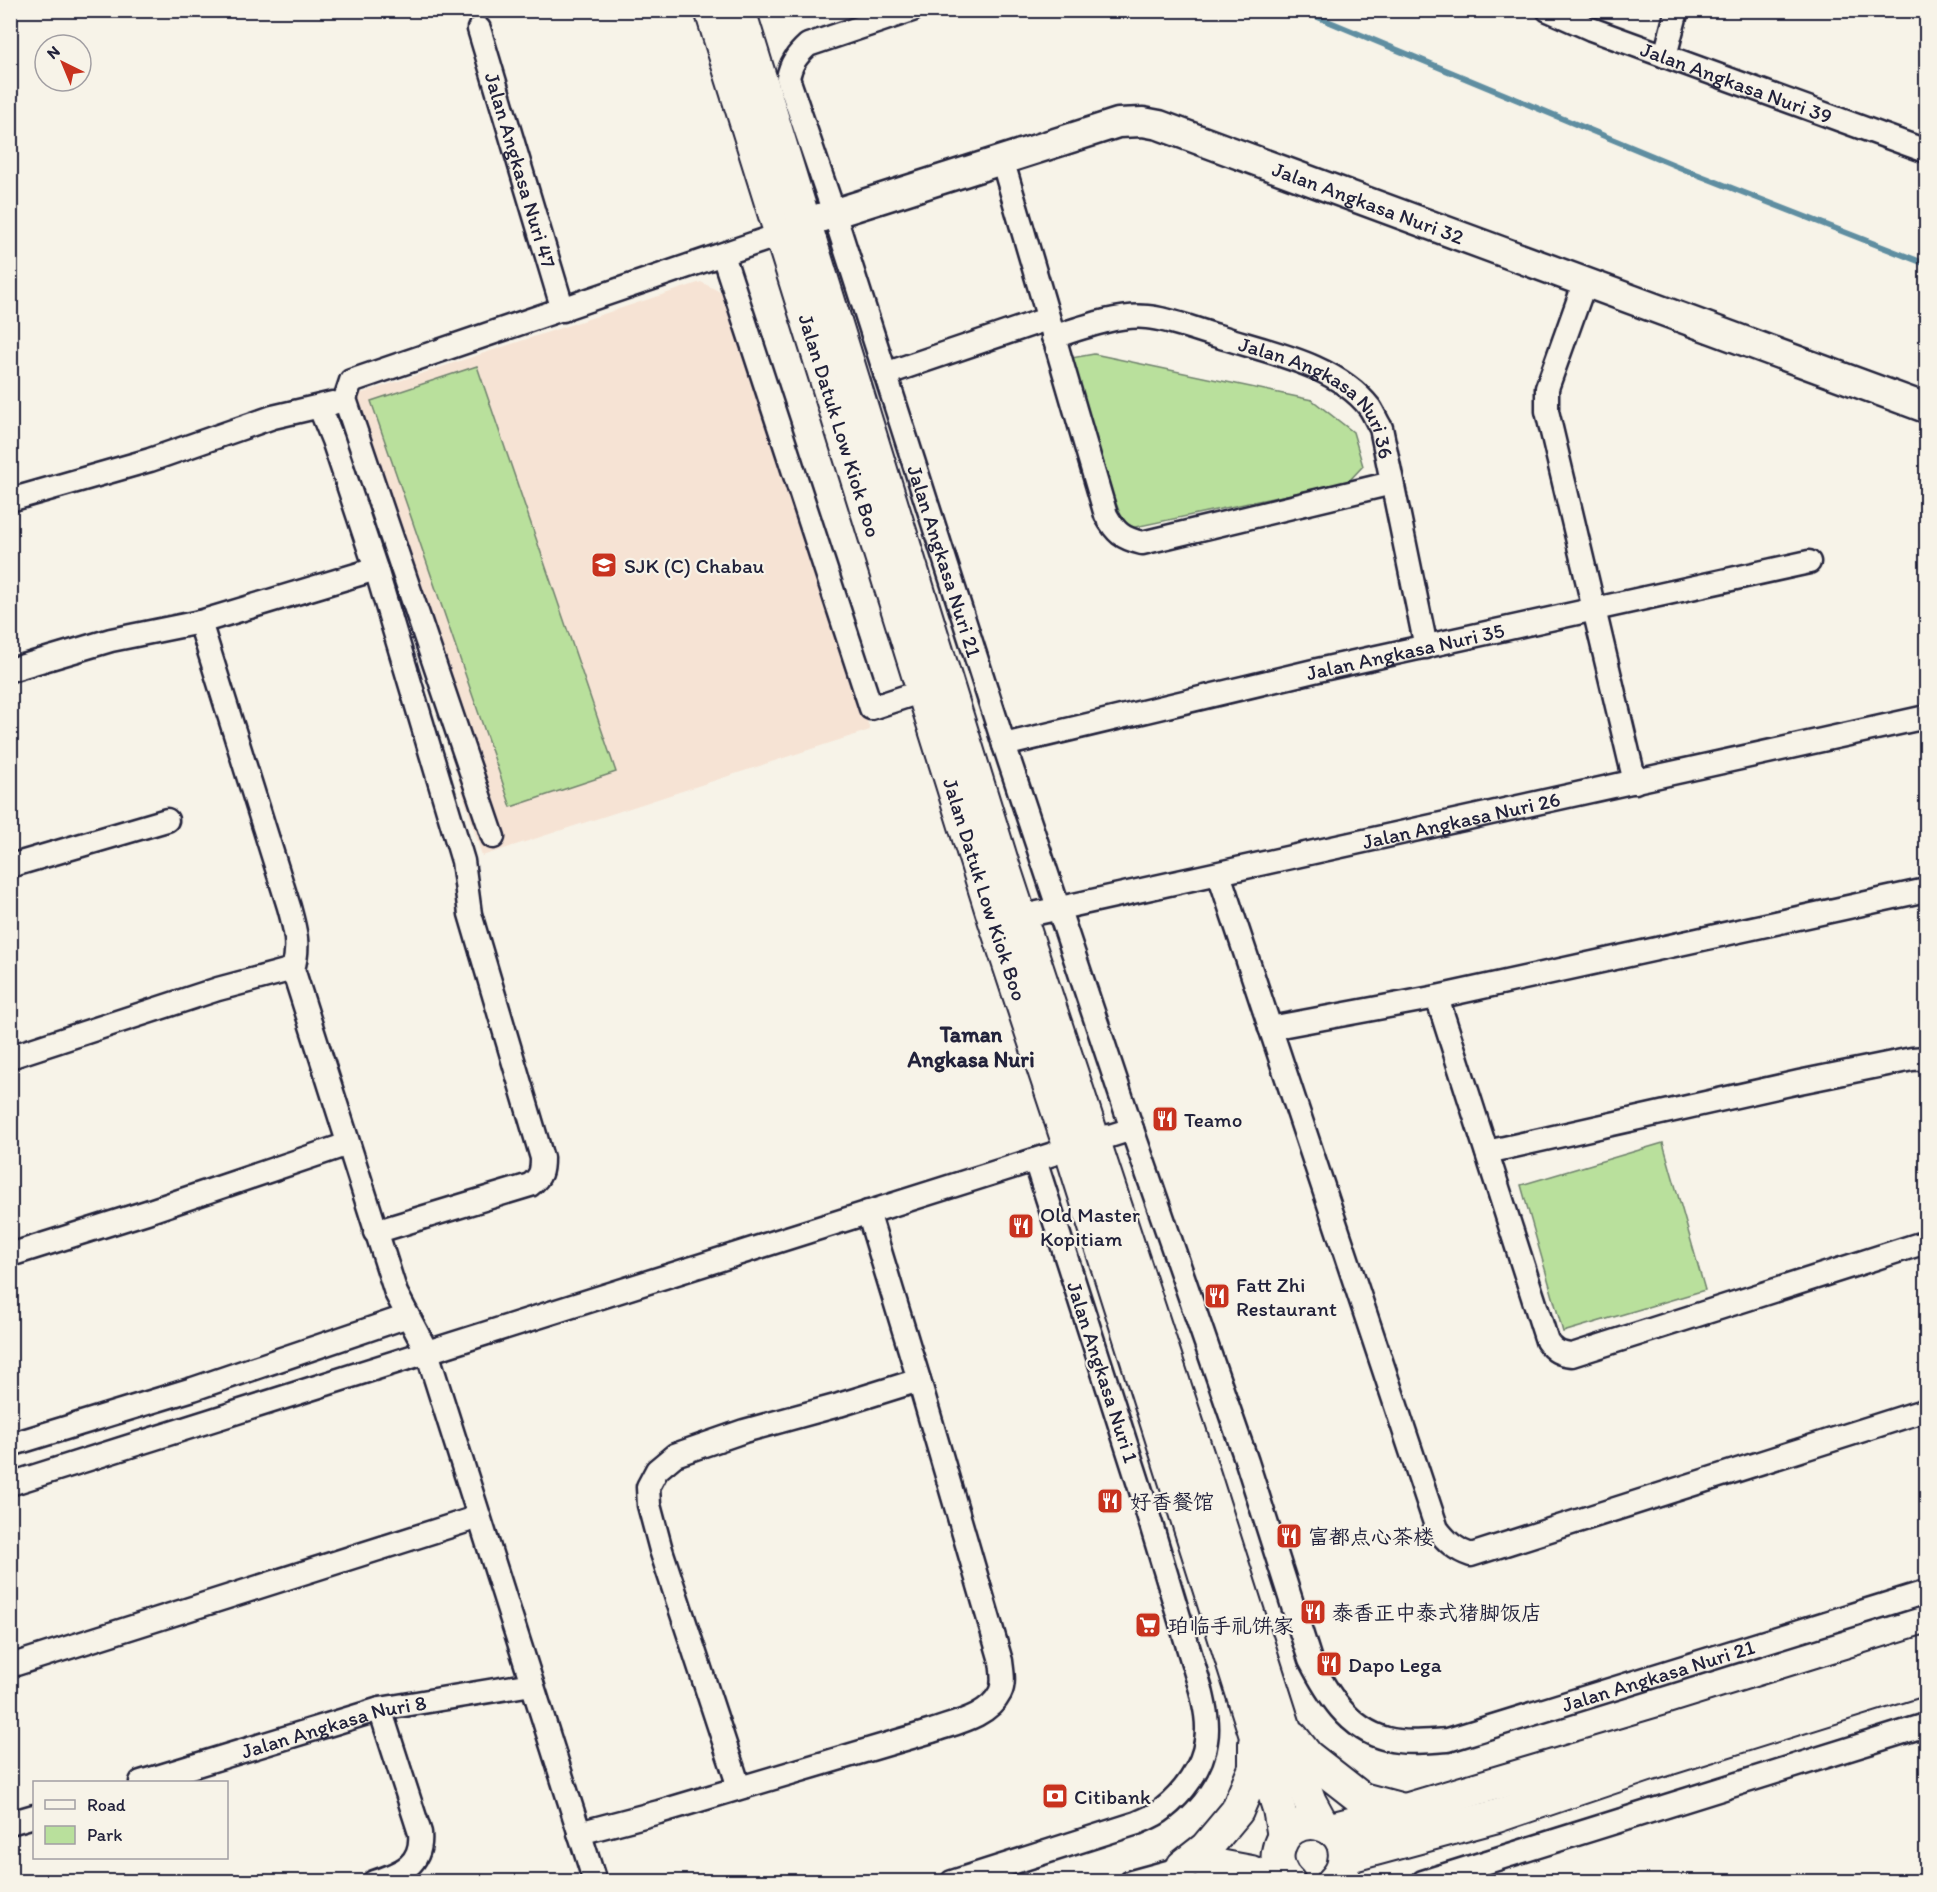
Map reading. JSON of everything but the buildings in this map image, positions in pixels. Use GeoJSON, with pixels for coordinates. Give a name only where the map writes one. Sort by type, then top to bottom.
{"type":"FeatureCollection","features":[{"type":"Feature","properties":{"kind":"main road","name":"Jalan Datuk Low Kiok Boo"},"geometry":{"type":"LineString","coordinates":[[711,10],[792,229],[1008,919],[1270,1731],[1279,1809],[1282,1864]]}},
{"type":"Feature","properties":{"kind":"main road","name":"Jalan Datuk Low Kiok Boo"},"geometry":{"type":"LineString","coordinates":[[739,10],[792,229]]}},
{"type":"Feature","properties":{"kind":"main road"},"geometry":{"type":"LineString","coordinates":[[1341,1876],[1412,1823],[1687,1726],[1926,1652]]}},
{"type":"Feature","properties":{"kind":"main road"},"geometry":{"type":"LineString","coordinates":[[1193,1865],[1251,1872],[1282,1864],[1297,1825],[1314,1822],[1326,1826],[1412,1823],[1497,1816],[1648,1765],[1926,1678]]}},
{"type":"Feature","properties":{"kind":"main road","name":"Jalan Datuk Low Kiok Boo"},"geometry":{"type":"LineString","coordinates":[[1270,1731],[1310,1802],[1326,1826],[1339,1836],[1344,1846],[1341,1876]]}},
{"type":"Feature","properties":{"kind":"main road"},"geometry":{"type":"LineString","coordinates":[[1193,1865],[1237,1811],[1270,1731],[1307,1756],[1362,1799],[1412,1823]]}},
{"type":"Feature","properties":{"kind":"street","name":"Jalan Angkasa Nuri 21"},"geometry":{"type":"LineString","coordinates":[[912,10],[808,45],[791,65],[789,78],[1004,745],[1132,1129],[1247,1462],[1310,1660],[1323,1685],[1341,1710],[1361,1727],[1387,1738],[1417,1741],[1448,1740],[1926,1592]]}},
{"type":"Feature","properties":{"kind":"street","name":"Jalan Angkasa Nuri 39"},"geometry":{"type":"LineString","coordinates":[[1548,10],[1591,29],[1926,151]]}},
{"type":"Feature","properties":{"kind":"street"},"geometry":{"type":"LineString","coordinates":[[1665,56],[1677,10]]}},
{"type":"Feature","properties":{"kind":"street","name":"Jalan Angkasa Nuri 47"},"geometry":{"type":"LineString","coordinates":[[479,29],[564,310]]}},
{"type":"Feature","properties":{"kind":"street","name":"Jalan Angkasa Nuri 32"},"geometry":{"type":"LineString","coordinates":[[792,229],[834,213],[1118,123],[1143,122],[1159,125],[1926,408]]}},
{"type":"Feature","properties":{"kind":"street"},"geometry":{"type":"LineString","coordinates":[[1002,159],[1106,515],[1113,528],[1122,536],[1142,543],[1392,483]]}},
{"type":"Feature","properties":{"kind":"street"},"geometry":{"type":"LineString","coordinates":[[493,837],[345,399],[351,381],[564,310],[792,229]]}},
{"type":"Feature","properties":{"kind":"street"},"geometry":{"type":"LineString","coordinates":[[723,255],[871,708],[935,687]]}},
{"type":"Feature","properties":{"kind":"street"},"geometry":{"type":"LineString","coordinates":[[1585,282],[1547,388],[1547,411],[1635,782]]}},
{"type":"Feature","properties":{"kind":"street","name":"Jalan Angkasa Nuri 36"},"geometry":{"type":"LineString","coordinates":[[885,374],[1050,328],[1146,316],[1306,364],[1330,376],[1370,408],[1381,428],[1426,647]]}},
{"type":"Feature","properties":{"kind":"street"},"geometry":{"type":"LineString","coordinates":[[10,500],[150,460],[273,417],[312,407],[320,408],[345,399]]}},
{"type":"Feature","properties":{"kind":"street"},"geometry":{"type":"LineString","coordinates":[[320,408],[376,569],[463,861],[470,914],[542,1158],[539,1178],[521,1189],[375,1232]]}},
{"type":"Feature","properties":{"kind":"street","name":"Jalan Angkasa Nuri 35"},"geometry":{"type":"LineString","coordinates":[[1004,745],[1318,670],[1809,562]]}},
{"type":"Feature","properties":{"kind":"street"},"geometry":{"type":"LineString","coordinates":[[10,670],[111,640],[200,622],[376,569]]}},
{"type":"Feature","properties":{"kind":"street"},"geometry":{"type":"LineString","coordinates":[[200,622],[297,937],[297,954],[293,969],[375,1232],[396,1293],[426,1353],[595,1881]]}},
{"type":"Feature","properties":{"kind":"street","name":"Jalan Angkasa Nuri 26"},"geometry":{"type":"LineString","coordinates":[[1008,919],[1926,717]]}},
{"type":"Feature","properties":{"kind":"street"},"geometry":{"type":"LineString","coordinates":[[10,866],[167,820]]}},
{"type":"Feature","properties":{"kind":"street"},"geometry":{"type":"LineString","coordinates":[[1219,874],[1437,1529],[1447,1542],[1459,1551],[1472,1555],[1926,1410]]}},
{"type":"Feature","properties":{"kind":"street"},"geometry":{"type":"LineString","coordinates":[[1270,1028],[1437,997],[1926,890]]}},
{"type":"Feature","properties":{"kind":"street"},"geometry":{"type":"LineString","coordinates":[[10,1057],[218,989],[293,969]]}},
{"type":"Feature","properties":{"kind":"street"},"geometry":{"type":"LineString","coordinates":[[1437,997],[1547,1341],[1561,1354],[1572,1355],[1926,1242]]}},
{"type":"Feature","properties":{"kind":"street"},"geometry":{"type":"LineString","coordinates":[[1487,1152],[1799,1082],[1926,1058]]}},
{"type":"Feature","properties":{"kind":"street"},"geometry":{"type":"LineString","coordinates":[[10,1484],[1132,1129]]}},
{"type":"Feature","properties":{"kind":"street"},"geometry":{"type":"LineString","coordinates":[[10,1255],[147,1212],[348,1144]]}},
{"type":"Feature","properties":{"kind":"street","name":"Jalan Angkasa Nuri 1"},"geometry":{"type":"LineString","coordinates":[[952,1881],[1137,1823],[1161,1811],[1180,1793],[1198,1767],[1206,1742],[1206,1716],[1201,1690],[1141,1491],[1035,1160]]}},
{"type":"Feature","properties":{"kind":"street"},"geometry":{"type":"LineString","coordinates":[[579,1833],[932,1731],[975,1716],[990,1705],[1000,1692],[1003,1676],[1001,1661],[868,1212]]}},
{"type":"Feature","properties":{"kind":"street"},"geometry":{"type":"LineString","coordinates":[[10,1445],[193,1389],[408,1316]]}},
{"type":"Feature","properties":{"kind":"street"},"geometry":{"type":"LineString","coordinates":[[739,1787],[661,1550],[649,1505],[648,1487],[657,1470],[675,1455],[744,1431],[919,1380]]}},
{"type":"Feature","properties":{"kind":"street"},"geometry":{"type":"LineString","coordinates":[[10,1666],[479,1517]]}},
{"type":"Feature","properties":{"kind":"street","name":"Jalan Angkasa Nuri 8"},"geometry":{"type":"LineString","coordinates":[[144,1781],[380,1709],[532,1684]]}},
{"type":"Feature","properties":{"kind":"street"},"geometry":{"type":"LineString","coordinates":[[374,1881],[391,1876],[417,1860],[422,1845],[380,1709]]}},
{"type":"Feature","properties":{"kind":"street"},"geometry":{"type":"LineString","coordinates":[[1424,1881],[1926,1725]]}},
{"type":"Feature","properties":{"kind":"street"},"geometry":{"type":"LineString","coordinates":[[10,1823],[33,1816]]}},
{"type":"Feature","properties":{"kind":"street"},"geometry":{"type":"LineString","coordinates":[[1131,1881],[1193,1865]]}},
{"type":"Feature","properties":{"kind":"shaded area","name":"SJK (C) Chabau"},"geometry":{"type":"Polygon","coordinates":[[[701,282],[730,297],[870,730],[482,856],[341,400],[701,282]]]}},
{"type":"Feature","properties":{"kind":"green space"},"geometry":{"type":"Polygon","coordinates":[[[1094,354],[1312,400],[1353,432],[1363,466],[1348,482],[1126,529],[1060,360],[1094,354]]]}},
{"type":"Feature","properties":{"kind":"green space"},"geometry":{"type":"Polygon","coordinates":[[[477,366],[616,772],[511,807],[371,401],[477,366]]]}},
{"type":"Feature","properties":{"kind":"green space"},"geometry":{"type":"Polygon","coordinates":[[[1663,1143],[1705,1290],[1563,1332],[1521,1185],[1663,1143]]]}},
{"type":"Feature","properties":{"kind":"waterway"},"geometry":{"type":"LineString","coordinates":[[1301,10],[1696,174],[1926,264]]}},
{"type":"Feature","properties":{"kind":"place","name":"SJK (C) Chabau"},"geometry":{"type":"Point","coordinates":[604,565]}},
{"type":"Feature","properties":{"kind":"place","name":"Teamo"},"geometry":{"type":"Point","coordinates":[1165,1119]}},
{"type":"Feature","properties":{"kind":"place","name":"Old Master Kopitiam"},"geometry":{"type":"Point","coordinates":[1021,1226]}},
{"type":"Feature","properties":{"kind":"place","name":"Fatt Zhi Restaurant"},"geometry":{"type":"Point","coordinates":[1217,1296]}},
{"type":"Feature","properties":{"kind":"place","name":"好香餐馆"},"geometry":{"type":"Point","coordinates":[1110,1501]}},
{"type":"Feature","properties":{"kind":"place","name":"富都点心茶楼"},"geometry":{"type":"Point","coordinates":[1289,1536]}},
{"type":"Feature","properties":{"kind":"place","name":"泰香正中泰式猪脚饭店"},"geometry":{"type":"Point","coordinates":[1313,1612]}},
{"type":"Feature","properties":{"kind":"place","name":"珀临手礼饼家"},"geometry":{"type":"Point","coordinates":[1148,1625]}},
{"type":"Feature","properties":{"kind":"place","name":"Dapo Lega"},"geometry":{"type":"Point","coordinates":[1329,1664]}},
{"type":"Feature","properties":{"kind":"place","name":"Citibank"},"geometry":{"type":"Point","coordinates":[1055,1796]}},
{"type":"Feature","properties":{"kind":"district","name":"Taman Angkasa Nuri"},"geometry":{"type":"Point","coordinates":[971,1046]}}]}
